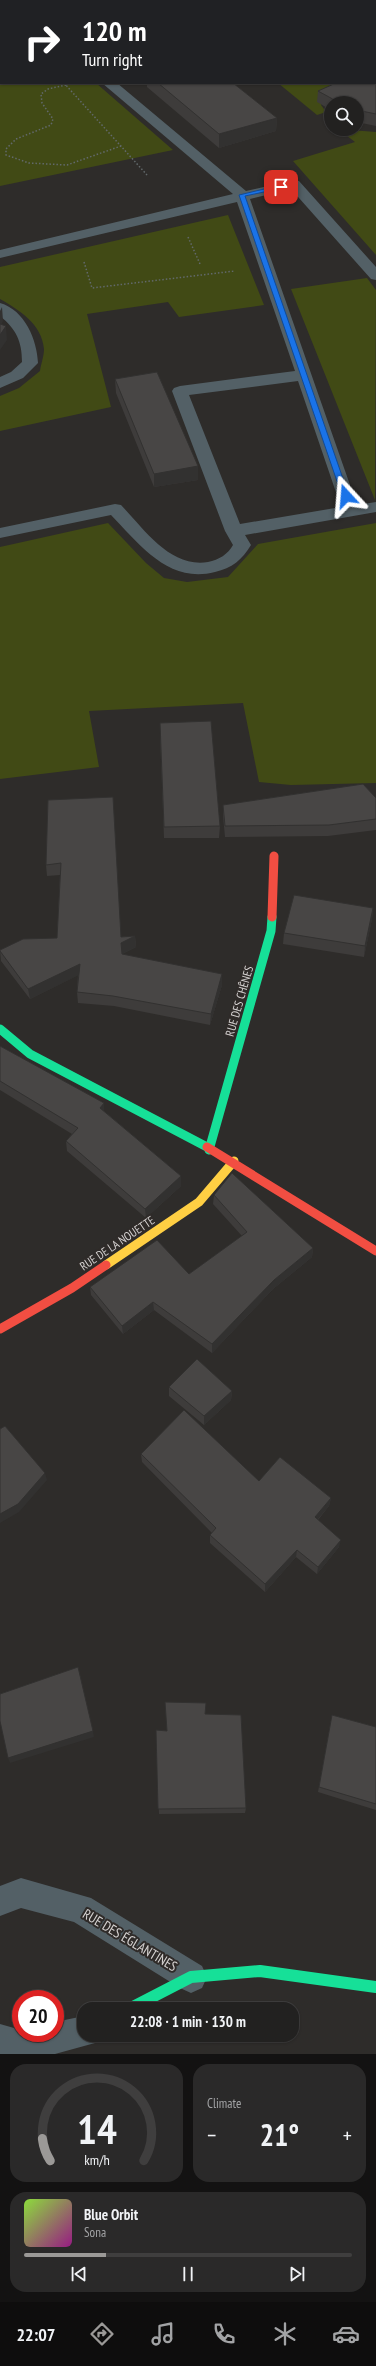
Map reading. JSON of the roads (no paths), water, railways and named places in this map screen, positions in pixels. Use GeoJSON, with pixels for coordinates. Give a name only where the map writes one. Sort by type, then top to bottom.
{"type":"FeatureCollection","features":[{"type":"Feature","properties":{"kind":"street"},"geometry":{"type":"LineString","coordinates":[[110,84],[242,195],[351,511]]}},
{"type":"Feature","properties":{"kind":"street"},"geometry":{"type":"LineString","coordinates":[[0,254],[242,195],[294,184],[376,276]]}},
{"type":"Feature","properties":{"kind":"street"},"geometry":{"type":"LineString","coordinates":[[0,308],[17,321],[26,335],[31,352],[30,363],[17,375],[0,383]]}},
{"type":"Feature","properties":{"kind":"street"},"geometry":{"type":"LineString","coordinates":[[0,533],[115,509],[163,557],[174,565],[195,569],[215,566],[235,558],[242,546],[234,531],[180,392],[304,375]]}},
{"type":"Feature","properties":{"kind":"street"},"geometry":{"type":"LineString","coordinates":[[234,531],[376,507]]}},
{"type":"Feature","properties":{"kind":"street","name":"RUE DES CHÊNES"},"geometry":{"type":"LineString","coordinates":[[209,1150],[271,931],[274,856]]}},
{"type":"Feature","properties":{"kind":"street"},"geometry":{"type":"LineString","coordinates":[[0,1029],[30,1054],[209,1150],[234,1161],[343,1233],[376,1251]]}},
{"type":"Feature","properties":{"kind":"street","name":"RUE DE LA NOUETTE"},"geometry":{"type":"LineString","coordinates":[[0,1329],[72,1288],[199,1202],[234,1161]]}},
{"type":"Feature","properties":{"kind":"street","name":"RUE DES ÉGLANTINES"},"geometry":{"type":"LineString","coordinates":[[0,1900],[21,1893],[80,1909],[191,1977]]}},
{"type":"Feature","properties":{"kind":"street","name":"RUE DES ÉGLANTINES"},"geometry":{"type":"LineString","coordinates":[[143,2002],[191,1977],[260,1971],[366,1984],[376,1987]]}},
{"type":"Feature","properties":{"kind":"street"},"geometry":{"type":"LineString","coordinates":[[0,2040],[18,2046],[77,2033]]}}]}
